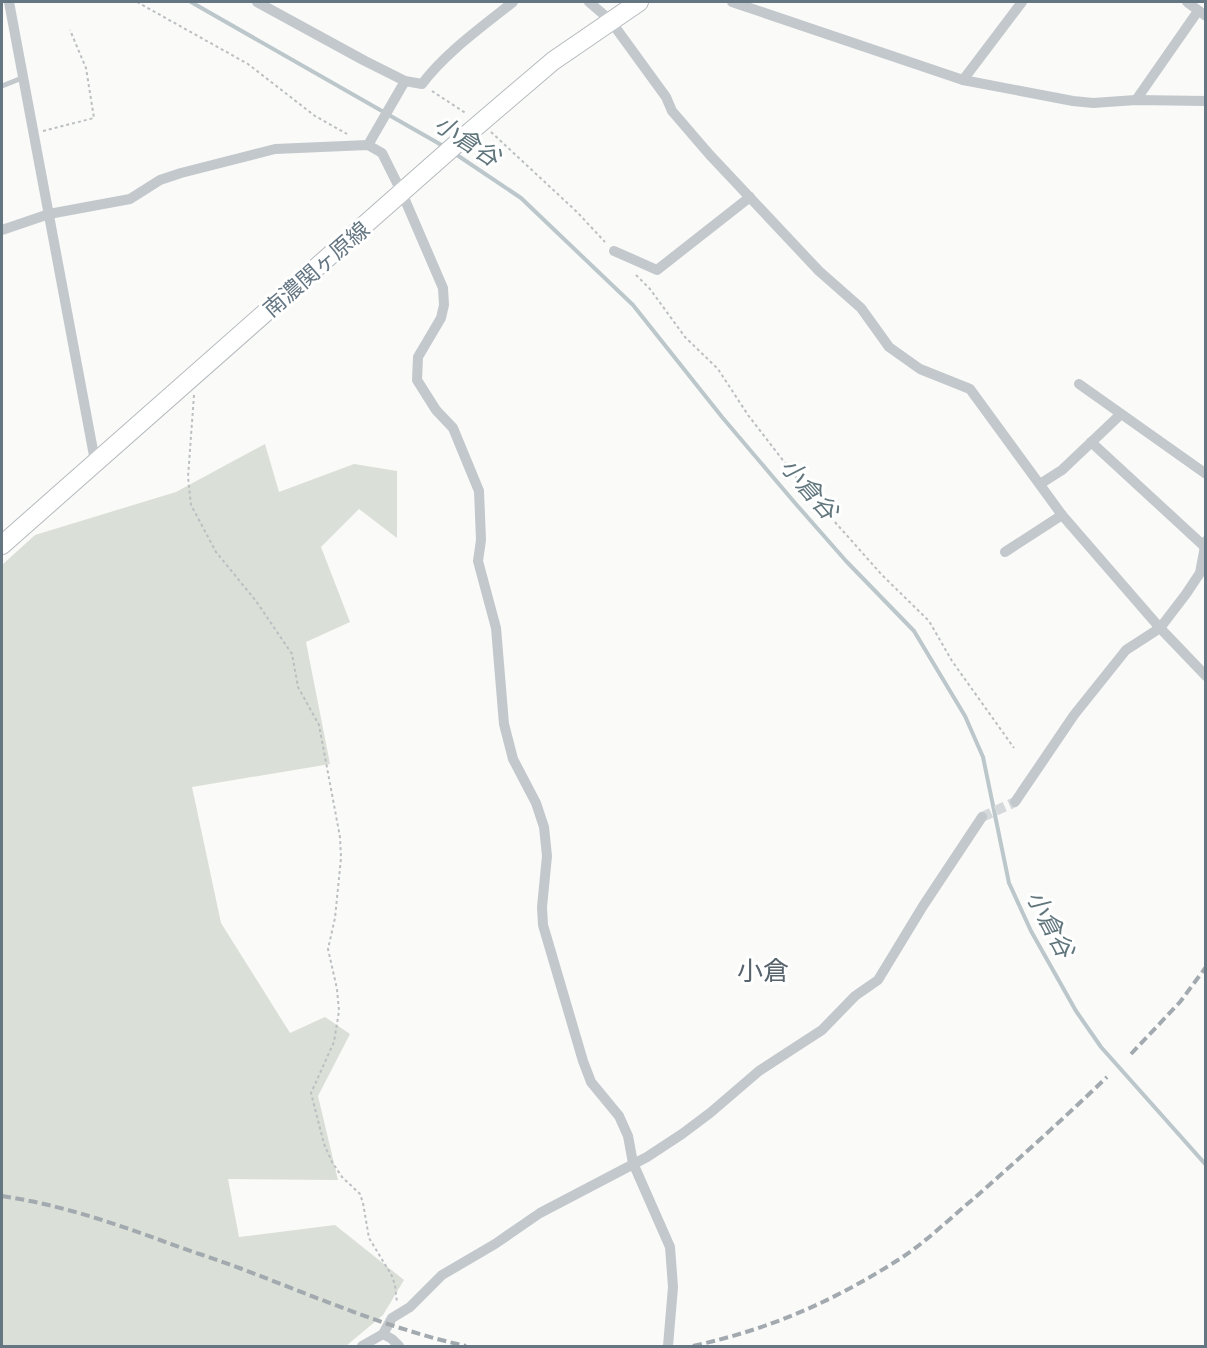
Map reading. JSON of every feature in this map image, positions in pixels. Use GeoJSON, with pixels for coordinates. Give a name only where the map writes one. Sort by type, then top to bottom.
{"type":"FeatureCollection","features":[{"type":"Feature","properties":{"kind":"main road","name":"南濃関ヶ原線"},"geometry":{"type":"LineString","coordinates":[[2,545],[553,61],[639,2]]}},
{"type":"Feature","properties":{"kind":"street"},"geometry":{"type":"LineString","coordinates":[[9,2],[95,461]]}},
{"type":"Feature","properties":{"kind":"street"},"geometry":{"type":"LineString","coordinates":[[257,2],[365,61],[403,85],[422,84],[454,52],[513,2]]}},
{"type":"Feature","properties":{"kind":"street"},"geometry":{"type":"LineString","coordinates":[[589,2],[610,20],[666,97],[672,111],[709,154],[819,271],[861,308],[889,348],[920,369],[970,389],[1062,515],[1160,628],[1206,676]]}},
{"type":"Feature","properties":{"kind":"street"},"geometry":{"type":"LineString","coordinates":[[732,2],[963,80],[1093,103],[1136,100],[1206,101]]}},
{"type":"Feature","properties":{"kind":"street"},"geometry":{"type":"LineString","coordinates":[[963,80],[1022,2]]}},
{"type":"Feature","properties":{"kind":"street"},"geometry":{"type":"LineString","coordinates":[[1136,100],[1202,13],[1186,2]]}},
{"type":"Feature","properties":{"kind":"street"},"geometry":{"type":"LineString","coordinates":[[366,142],[403,85]]}},
{"type":"Feature","properties":{"kind":"street"},"geometry":{"type":"LineString","coordinates":[[2,230],[49,214],[130,199],[160,180],[275,149],[366,142],[382,153],[443,288],[444,306],[441,318],[418,357],[417,380],[436,410],[453,428],[479,491],[481,540],[478,561],[496,628],[504,724],[513,759],[536,803],[544,827],[547,856],[542,907],[543,925],[591,1082],[620,1116],[628,1136],[633,1163],[670,1247],[673,1287],[668,1347]]}},
{"type":"Feature","properties":{"kind":"street"},"geometry":{"type":"LineString","coordinates":[[614,251],[657,270],[750,197]]}},
{"type":"Feature","properties":{"kind":"street"},"geometry":{"type":"LineString","coordinates":[[1079,384],[1206,474]]}},
{"type":"Feature","properties":{"kind":"street"},"geometry":{"type":"LineString","coordinates":[[1040,484],[1062,470],[1122,414]]}},
{"type":"Feature","properties":{"kind":"street"},"geometry":{"type":"LineString","coordinates":[[1091,442],[1205,547]]}},
{"type":"Feature","properties":{"kind":"street"},"geometry":{"type":"LineString","coordinates":[[1005,552],[1062,515]]}},
{"type":"Feature","properties":{"kind":"street"},"geometry":{"type":"LineString","coordinates":[[1015,802],[1074,715],[1125,650],[1160,628],[1200,573],[1206,541]]}},
{"type":"Feature","properties":{"kind":"street"},"geometry":{"type":"LineString","coordinates":[[362,1347],[383,1334],[392,1318],[410,1308],[442,1275],[495,1244],[540,1213],[647,1157],[682,1134],[759,1071],[822,1030],[855,996],[878,980],[923,906],[982,817]]}},
{"type":"Feature","properties":{"kind":"street"},"geometry":{"type":"LineString","coordinates":[[383,1334],[399,1347]]}},
{"type":"Feature","properties":{"kind":"lane"},"geometry":{"type":"LineString","coordinates":[[2,86],[22,78]]}},
{"type":"Feature","properties":{"kind":"path"},"geometry":{"type":"LineString","coordinates":[[137,2],[248,64],[315,116],[350,136],[366,142]]}},
{"type":"Feature","properties":{"kind":"path"},"geometry":{"type":"LineString","coordinates":[[33,133],[94,118],[86,68],[70,30]]}},
{"type":"Feature","properties":{"kind":"path"},"geometry":{"type":"LineString","coordinates":[[422,84],[577,212],[614,251]]}},
{"type":"Feature","properties":{"kind":"path"},"geometry":{"type":"LineString","coordinates":[[635,274],[650,289],[685,337],[718,369],[748,415],[802,485],[882,575],[929,621],[952,661],[1014,748]]}},
{"type":"Feature","properties":{"kind":"path"},"geometry":{"type":"LineString","coordinates":[[195,376],[188,477],[191,505],[216,552],[256,601],[292,654],[298,687],[319,725],[340,837],[341,858],[328,949],[337,989],[339,1011],[334,1042],[311,1092],[324,1144],[342,1177],[360,1194],[369,1238],[396,1285],[397,1305],[392,1318]]}},
{"type":"Feature","properties":{"kind":"shaded area"},"geometry":{"type":"Polygon","coordinates":[[[265,444],[279,492],[354,464],[397,471],[397,538],[359,509],[321,547],[350,622],[306,642],[330,764],[192,787],[221,923],[290,1033],[325,1017],[350,1034],[318,1096],[338,1180],[228,1179],[239,1237],[335,1225],[404,1280],[383,1315],[346,1346],[2,1346],[2,565],[35,535],[176,492],[265,444]]]}},
{"type":"Feature","properties":{"kind":"waterway","name":"小倉谷"},"geometry":{"type":"LineString","coordinates":[[191,2],[445,147]]}},
{"type":"Feature","properties":{"kind":"waterway","name":"小倉谷"},"geometry":{"type":"LineString","coordinates":[[454,153],[521,198],[633,305],[722,417],[795,503],[846,561],[914,631],[965,716],[983,757],[1009,883],[1031,931],[1076,1011],[1101,1047],[1206,1165]]}},
{"type":"Feature","properties":{"kind":"tunnel"},"geometry":{"type":"LineString","coordinates":[[982,817],[1015,802]]}},
{"type":"Feature","properties":{"kind":"railway"},"geometry":{"type":"LineString","coordinates":[[1131,1054],[1180,1002],[1206,967]]}},
{"type":"Feature","properties":{"kind":"railway"},"geometry":{"type":"LineString","coordinates":[[693,1346],[748,1331],[800,1312],[849,1289],[898,1260],[927,1239],[989,1185],[1107,1077]]}},
{"type":"Feature","properties":{"kind":"railway"},"geometry":{"type":"LineString","coordinates":[[2,1196],[62,1208],[101,1220],[232,1265],[381,1322],[466,1346]]}},
{"type":"Feature","properties":{"kind":"district","name":"小倉"},"geometry":{"type":"Point","coordinates":[763,971]}}]}
